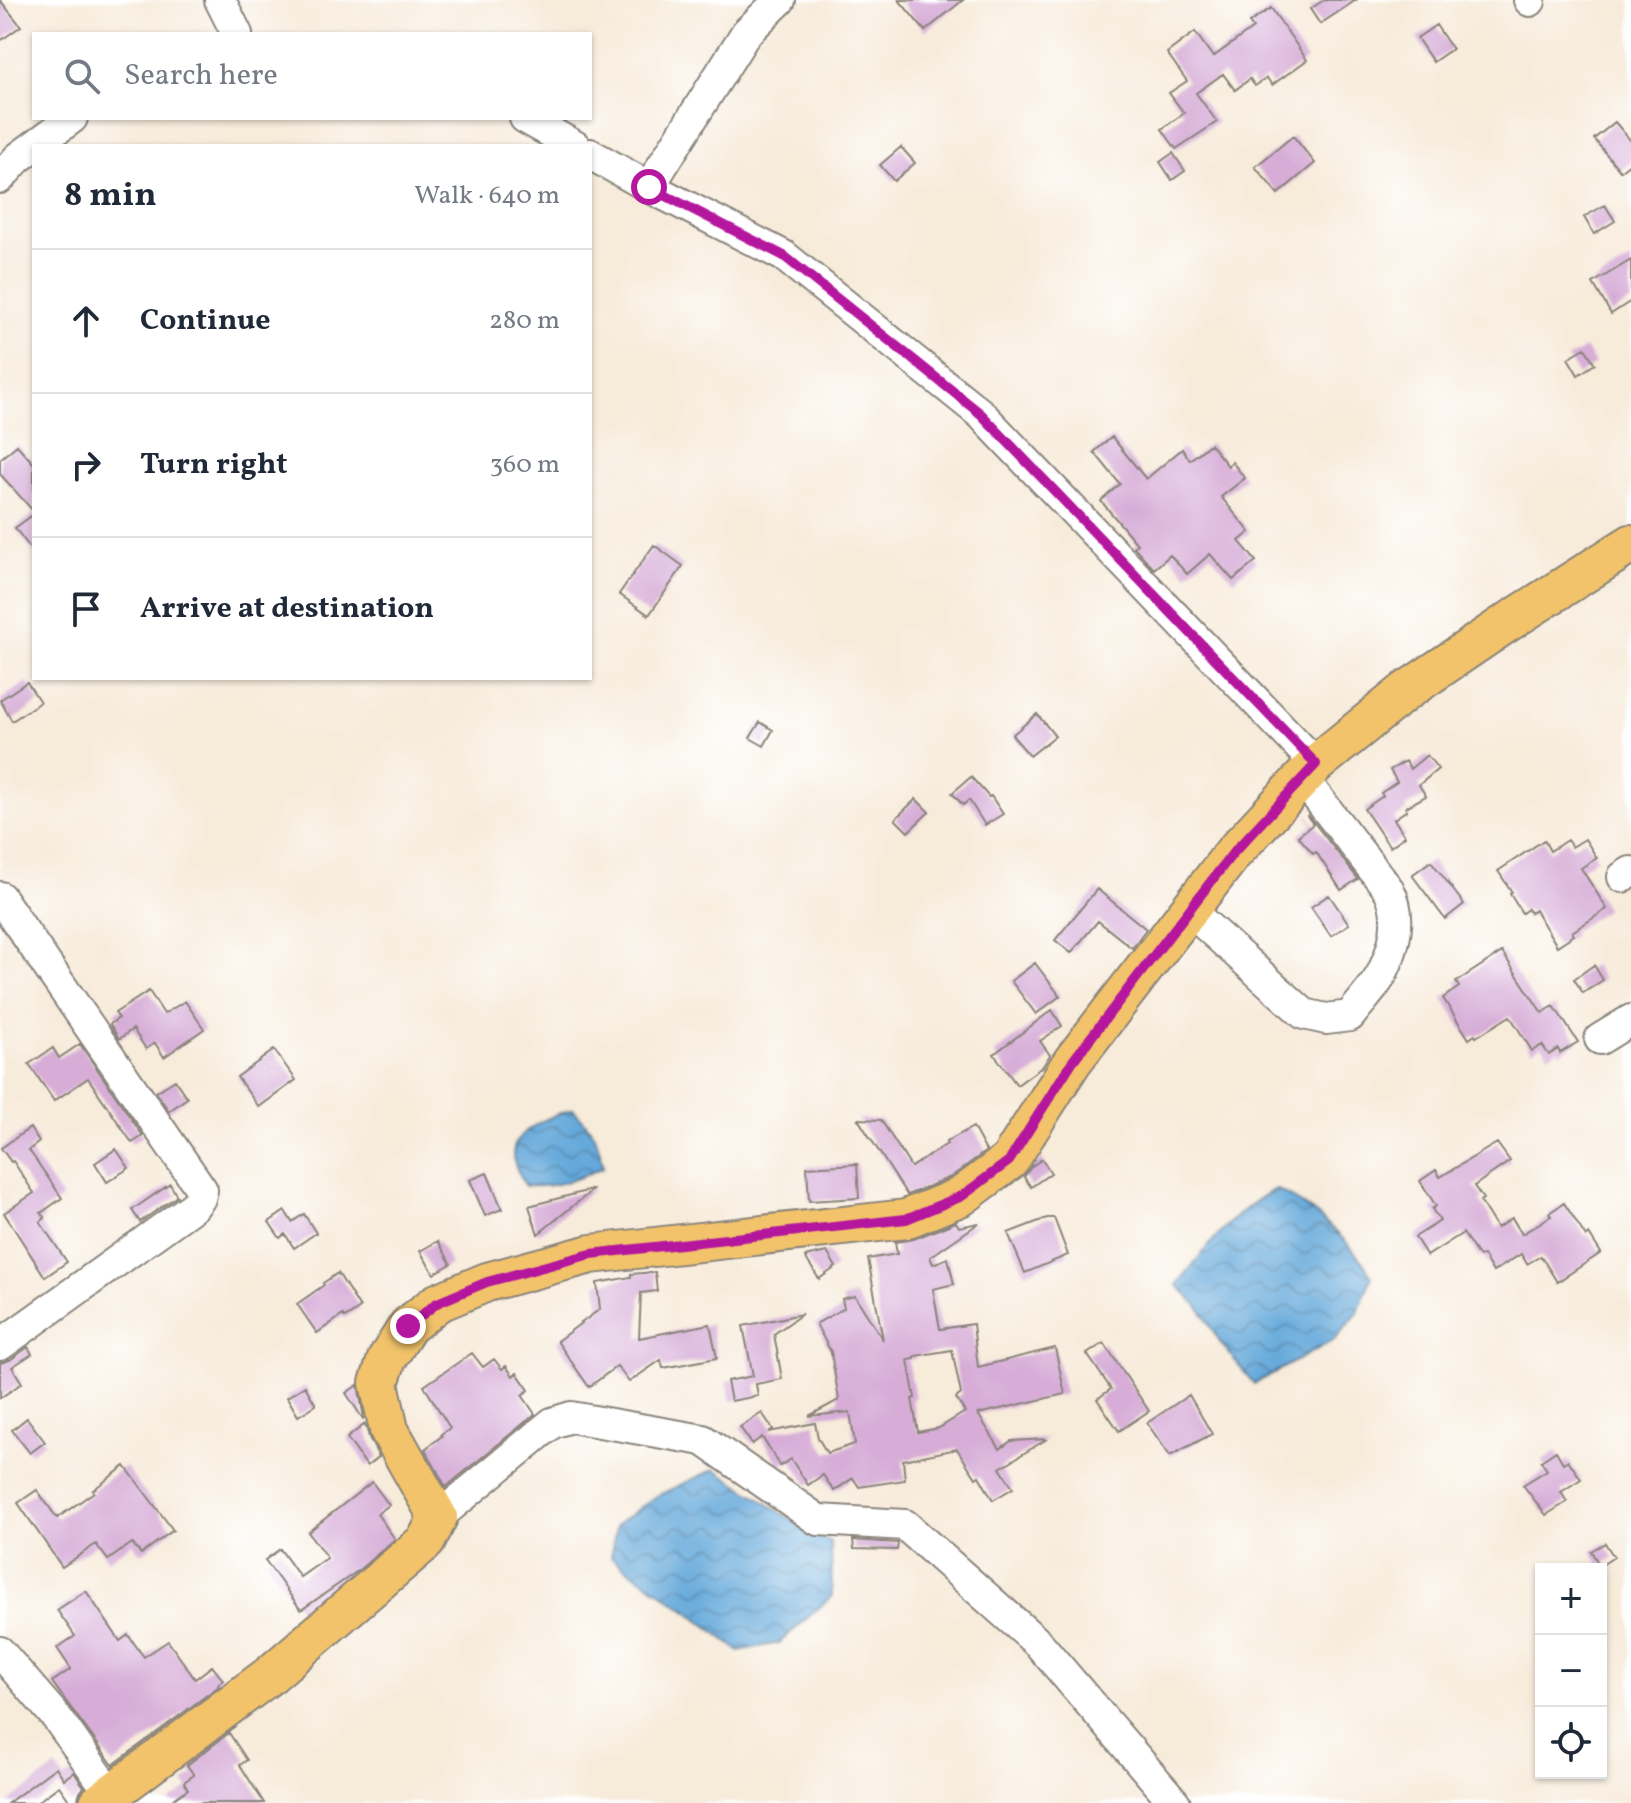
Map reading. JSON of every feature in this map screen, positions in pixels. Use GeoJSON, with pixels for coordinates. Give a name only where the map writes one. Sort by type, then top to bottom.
{"type":"FeatureCollection","features":[{"type":"Feature","properties":{"kind":"main road"},"geometry":{"type":"LineString","coordinates":[[105,1798],[270,1675],[426,1541],[438,1517],[389,1430],[379,1383],[387,1359],[408,1326],[437,1303],[487,1282],[591,1254],[906,1219],[962,1196],[1009,1161],[1072,1062],[1233,853],[1310,772],[1406,691],[1631,544]]}},
{"type":"Feature","properties":{"kind":"street"},"geometry":{"type":"LineString","coordinates":[[220,0],[236,32]]}},
{"type":"Feature","properties":{"kind":"street"},"geometry":{"type":"LineString","coordinates":[[649,187],[746,33],[780,0]]}},
{"type":"Feature","properties":{"kind":"street"},"geometry":{"type":"LineString","coordinates":[[37,144],[69,120]]}},
{"type":"Feature","properties":{"kind":"street"},"geometry":{"type":"LineString","coordinates":[[529,120],[571,144]]}},
{"type":"Feature","properties":{"kind":"street"},"geometry":{"type":"LineString","coordinates":[[0,178],[32,148]]}},
{"type":"Feature","properties":{"kind":"street"},"geometry":{"type":"LineString","coordinates":[[592,155],[784,256],[981,414],[1310,772],[1389,890],[1396,903],[1397,918],[1393,943],[1383,971],[1350,1016],[1326,1019],[1304,1014],[1189,910]]}},
{"type":"Feature","properties":{"kind":"street"},"geometry":{"type":"LineString","coordinates":[[0,897],[202,1190],[194,1206],[0,1345]]}},
{"type":"Feature","properties":{"kind":"street"},"geometry":{"type":"LineString","coordinates":[[1600,1039],[1631,1020]]}},
{"type":"Feature","properties":{"kind":"street"},"geometry":{"type":"LineString","coordinates":[[438,1517],[552,1423],[571,1417],[703,1440],[818,1520],[905,1525],[1039,1644],[1175,1803]]}},
{"type":"Feature","properties":{"kind":"street"},"geometry":{"type":"LineString","coordinates":[[0,1652],[57,1718],[105,1798]]}},
{"type":"Feature","properties":{"kind":"water"},"geometry":{"type":"Polygon","coordinates":[[[573,1109],[594,1135],[603,1167],[565,1182],[525,1186],[513,1159],[515,1146],[536,1125],[573,1109]]]}},
{"type":"Feature","properties":{"kind":"water"},"geometry":{"type":"Polygon","coordinates":[[[1276,1189],[1330,1226],[1372,1276],[1358,1313],[1334,1340],[1254,1384],[1219,1341],[1199,1307],[1177,1285],[1233,1219],[1276,1189]]]}},
{"type":"Feature","properties":{"kind":"water"},"geometry":{"type":"Polygon","coordinates":[[[715,1469],[831,1542],[832,1596],[779,1643],[739,1651],[611,1557],[616,1525],[658,1495],[715,1469]]]}},
{"type":"Feature","properties":{"kind":"building"},"geometry":{"type":"Polygon","coordinates":[[[0,0],[21,26],[0,41],[0,0]]]}},
{"type":"Feature","properties":{"kind":"building"},"geometry":{"type":"Polygon","coordinates":[[[899,0],[963,0],[925,31],[899,0]]]}},
{"type":"Feature","properties":{"kind":"building"},"geometry":{"type":"Polygon","coordinates":[[[1324,0],[1356,0],[1320,24],[1310,9],[1324,0]]]}},
{"type":"Feature","properties":{"kind":"building"},"geometry":{"type":"Polygon","coordinates":[[[1271,8],[1307,60],[1272,85],[1267,78],[1255,86],[1250,79],[1235,90],[1223,74],[1196,93],[1217,122],[1176,149],[1162,129],[1184,113],[1169,93],[1187,81],[1167,53],[1195,32],[1213,57],[1253,28],[1249,23],[1271,8]]]}},
{"type":"Feature","properties":{"kind":"building"},"geometry":{"type":"Polygon","coordinates":[[[1436,25],[1452,49],[1433,62],[1417,38],[1436,25]]]}},
{"type":"Feature","properties":{"kind":"building"},"geometry":{"type":"Polygon","coordinates":[[[1615,122],[1631,141],[1631,162],[1620,171],[1594,139],[1615,122]]]}},
{"type":"Feature","properties":{"kind":"building"},"geometry":{"type":"Polygon","coordinates":[[[1293,136],[1315,163],[1278,194],[1255,167],[1293,136]]]}},
{"type":"Feature","properties":{"kind":"building"},"geometry":{"type":"Polygon","coordinates":[[[901,147],[915,163],[894,181],[880,165],[901,147]]]}},
{"type":"Feature","properties":{"kind":"building"},"geometry":{"type":"Polygon","coordinates":[[[1173,153],[1185,171],[1172,180],[1160,162],[1173,153]]]}},
{"type":"Feature","properties":{"kind":"building"},"geometry":{"type":"Polygon","coordinates":[[[1605,205],[1615,221],[1594,234],[1584,217],[1605,205]]]}},
{"type":"Feature","properties":{"kind":"building"},"geometry":{"type":"Polygon","coordinates":[[[1631,260],[1631,301],[1611,314],[1593,283],[1631,260]]]}},
{"type":"Feature","properties":{"kind":"building"},"geometry":{"type":"Polygon","coordinates":[[[1585,348],[1595,364],[1578,375],[1568,358],[1585,348]]]}},
{"type":"Feature","properties":{"kind":"building"},"geometry":{"type":"Polygon","coordinates":[[[1112,437],[1146,479],[1182,449],[1190,460],[1210,444],[1228,466],[1232,462],[1245,478],[1221,497],[1250,532],[1239,541],[1256,561],[1233,580],[1210,554],[1187,574],[1170,555],[1154,569],[1101,501],[1120,484],[1094,452],[1112,437]]]}},
{"type":"Feature","properties":{"kind":"building"},"geometry":{"type":"Polygon","coordinates":[[[17,445],[32,462],[32,510],[0,474],[0,459],[17,445]]]}},
{"type":"Feature","properties":{"kind":"building"},"geometry":{"type":"Polygon","coordinates":[[[32,515],[32,550],[15,528],[32,515]]]}},
{"type":"Feature","properties":{"kind":"building"},"geometry":{"type":"Polygon","coordinates":[[[654,545],[683,566],[649,615],[619,594],[654,545]]]}},
{"type":"Feature","properties":{"kind":"building"},"geometry":{"type":"Polygon","coordinates":[[[27,682],[40,702],[12,721],[0,700],[27,682]]]}},
{"type":"Feature","properties":{"kind":"building"},"geometry":{"type":"Polygon","coordinates":[[[1037,714],[1055,736],[1030,756],[1012,735],[1037,714]]]}},
{"type":"Feature","properties":{"kind":"building"},"geometry":{"type":"Polygon","coordinates":[[[760,722],[773,730],[764,746],[750,738],[760,722]]]}},
{"type":"Feature","properties":{"kind":"building"},"geometry":{"type":"Polygon","coordinates":[[[1427,755],[1438,769],[1419,785],[1426,796],[1406,807],[1407,810],[1394,819],[1405,836],[1390,847],[1364,809],[1397,782],[1390,770],[1406,761],[1410,769],[1427,755]]]}},
{"type":"Feature","properties":{"kind":"building"},"geometry":{"type":"Polygon","coordinates":[[[971,777],[991,796],[1003,814],[985,825],[969,800],[963,805],[952,793],[971,777]]]}},
{"type":"Feature","properties":{"kind":"building"},"geometry":{"type":"Polygon","coordinates":[[[916,799],[929,812],[908,832],[895,819],[916,799]]]}},
{"type":"Feature","properties":{"kind":"building"},"geometry":{"type":"Polygon","coordinates":[[[1308,815],[1358,879],[1341,890],[1316,852],[1313,854],[1298,836],[1313,824],[1308,815]]]}},
{"type":"Feature","properties":{"kind":"building"},"geometry":{"type":"Polygon","coordinates":[[[1585,839],[1597,858],[1581,868],[1607,909],[1557,946],[1535,910],[1530,913],[1528,909],[1522,913],[1498,871],[1544,840],[1550,851],[1567,840],[1572,847],[1585,839]]]}},
{"type":"Feature","properties":{"kind":"building"},"geometry":{"type":"Polygon","coordinates":[[[1431,861],[1464,904],[1445,919],[1412,875],[1431,861]]]}},
{"type":"Feature","properties":{"kind":"building"},"geometry":{"type":"Polygon","coordinates":[[[1097,889],[1146,929],[1132,948],[1098,921],[1071,953],[1055,940],[1097,889]]]}},
{"type":"Feature","properties":{"kind":"building"},"geometry":{"type":"Polygon","coordinates":[[[1329,895],[1349,924],[1331,936],[1311,907],[1329,895]]]}},
{"type":"Feature","properties":{"kind":"building"},"geometry":{"type":"Polygon","coordinates":[[[1502,952],[1542,1013],[1554,1006],[1578,1042],[1560,1053],[1558,1049],[1549,1055],[1542,1045],[1532,1051],[1510,1016],[1469,1039],[1443,998],[1459,987],[1456,982],[1502,952]]]}},
{"type":"Feature","properties":{"kind":"building"},"geometry":{"type":"Polygon","coordinates":[[[1035,963],[1060,996],[1036,1014],[1011,981],[1035,963]]]}},
{"type":"Feature","properties":{"kind":"building"},"geometry":{"type":"Polygon","coordinates":[[[1594,965],[1603,980],[1583,993],[1574,979],[1594,965]]]}},
{"type":"Feature","properties":{"kind":"building"},"geometry":{"type":"Polygon","coordinates":[[[149,991],[164,1014],[185,1001],[204,1029],[164,1057],[155,1043],[146,1049],[133,1029],[119,1039],[110,1024],[119,1018],[115,1013],[149,991]]]}},
{"type":"Feature","properties":{"kind":"building"},"geometry":{"type":"Polygon","coordinates":[[[1052,1010],[1062,1026],[1040,1041],[1050,1055],[1043,1066],[1017,1085],[994,1054],[1052,1010]]]}},
{"type":"Feature","properties":{"kind":"building"},"geometry":{"type":"Polygon","coordinates":[[[80,1044],[143,1136],[132,1143],[88,1078],[54,1101],[29,1064],[53,1048],[59,1058],[80,1044]]]}},
{"type":"Feature","properties":{"kind":"building"},"geometry":{"type":"Polygon","coordinates":[[[274,1050],[296,1080],[259,1107],[237,1077],[274,1050]]]}},
{"type":"Feature","properties":{"kind":"building"},"geometry":{"type":"Polygon","coordinates":[[[175,1080],[187,1098],[169,1111],[156,1092],[175,1080]]]}},
{"type":"Feature","properties":{"kind":"building"},"geometry":{"type":"Polygon","coordinates":[[[858,1119],[881,1120],[911,1167],[973,1127],[986,1151],[951,1177],[907,1195],[858,1119]]]}},
{"type":"Feature","properties":{"kind":"building"},"geometry":{"type":"Polygon","coordinates":[[[30,1128],[39,1142],[29,1150],[62,1198],[41,1213],[45,1218],[40,1222],[67,1262],[45,1277],[4,1213],[34,1193],[1,1148],[30,1128]]]}},
{"type":"Feature","properties":{"kind":"building"},"geometry":{"type":"Polygon","coordinates":[[[1497,1143],[1510,1161],[1474,1186],[1497,1228],[1512,1218],[1522,1234],[1551,1216],[1549,1213],[1564,1203],[1586,1237],[1589,1234],[1601,1253],[1557,1282],[1541,1256],[1527,1264],[1521,1254],[1493,1272],[1483,1255],[1479,1257],[1463,1233],[1427,1256],[1415,1237],[1440,1221],[1432,1209],[1436,1206],[1420,1181],[1436,1170],[1440,1177],[1497,1143]]]}},
{"type":"Feature","properties":{"kind":"building"},"geometry":{"type":"Polygon","coordinates":[[[116,1149],[129,1168],[107,1182],[95,1163],[116,1149]]]}},
{"type":"Feature","properties":{"kind":"building"},"geometry":{"type":"Polygon","coordinates":[[[1042,1159],[1051,1173],[1031,1187],[1024,1177],[1042,1159]]]}},
{"type":"Feature","properties":{"kind":"building"},"geometry":{"type":"Polygon","coordinates":[[[857,1164],[859,1198],[809,1201],[807,1167],[857,1164]]]}},
{"type":"Feature","properties":{"kind":"building"},"geometry":{"type":"Polygon","coordinates":[[[487,1173],[502,1209],[485,1216],[470,1180],[487,1173]]]}},
{"type":"Feature","properties":{"kind":"building"},"geometry":{"type":"Polygon","coordinates":[[[170,1184],[177,1196],[140,1222],[132,1210],[170,1184]]]}},
{"type":"Feature","properties":{"kind":"building"},"geometry":{"type":"Polygon","coordinates":[[[594,1189],[538,1234],[529,1206],[594,1189]]]}},
{"type":"Feature","properties":{"kind":"building"},"geometry":{"type":"Polygon","coordinates":[[[285,1211],[292,1222],[304,1214],[316,1233],[294,1248],[285,1234],[280,1238],[269,1222],[285,1211]]]}},
{"type":"Feature","properties":{"kind":"building"},"geometry":{"type":"Polygon","coordinates":[[[1054,1218],[1068,1255],[1025,1273],[1008,1233],[1054,1218]]]}},
{"type":"Feature","properties":{"kind":"building"},"geometry":{"type":"Polygon","coordinates":[[[956,1222],[959,1227],[979,1223],[930,1257],[933,1264],[948,1258],[954,1284],[933,1289],[940,1329],[973,1324],[978,1367],[1055,1348],[1065,1394],[978,1414],[1000,1449],[1011,1441],[1047,1439],[1000,1468],[1013,1488],[993,1500],[979,1476],[976,1478],[957,1449],[903,1460],[905,1480],[859,1487],[853,1478],[834,1491],[823,1475],[808,1485],[791,1459],[780,1466],[762,1437],[752,1444],[740,1427],[762,1413],[773,1429],[769,1432],[815,1423],[818,1438],[827,1453],[855,1444],[850,1412],[809,1416],[839,1400],[831,1352],[816,1324],[844,1308],[842,1299],[855,1296],[883,1340],[868,1259],[897,1254],[895,1242],[914,1239],[956,1222]],[[952,1350],[908,1360],[918,1432],[939,1428],[965,1412],[956,1398],[961,1394],[952,1350]]]}},
{"type":"Feature","properties":{"kind":"building"},"geometry":{"type":"Polygon","coordinates":[[[438,1241],[451,1264],[434,1274],[420,1251],[438,1241]]]}},
{"type":"Feature","properties":{"kind":"building"},"geometry":{"type":"Polygon","coordinates":[[[827,1252],[836,1267],[819,1279],[805,1257],[827,1252]]]}},
{"type":"Feature","properties":{"kind":"building"},"geometry":{"type":"Polygon","coordinates":[[[655,1272],[657,1291],[641,1293],[639,1338],[710,1324],[717,1358],[663,1368],[661,1360],[629,1382],[617,1366],[589,1387],[557,1341],[600,1309],[597,1283],[631,1277],[631,1274],[655,1272]]]}},
{"type":"Feature","properties":{"kind":"building"},"geometry":{"type":"Polygon","coordinates":[[[338,1273],[360,1308],[345,1318],[343,1315],[317,1333],[297,1304],[338,1273]]]}},
{"type":"Feature","properties":{"kind":"building"},"geometry":{"type":"Polygon","coordinates":[[[802,1314],[774,1334],[782,1379],[756,1384],[758,1396],[731,1401],[727,1381],[753,1376],[743,1326],[802,1314]]]}},
{"type":"Feature","properties":{"kind":"building"},"geometry":{"type":"Polygon","coordinates":[[[1104,1343],[1149,1411],[1119,1431],[1097,1399],[1111,1389],[1087,1354],[1104,1343]]]}},
{"type":"Feature","properties":{"kind":"building"},"geometry":{"type":"Polygon","coordinates":[[[28,1347],[32,1354],[12,1367],[22,1383],[0,1398],[0,1363],[28,1347]]]}},
{"type":"Feature","properties":{"kind":"building"},"geometry":{"type":"Polygon","coordinates":[[[472,1353],[483,1367],[494,1359],[502,1369],[506,1366],[513,1376],[517,1373],[529,1390],[522,1395],[535,1414],[446,1487],[425,1449],[450,1428],[424,1386],[472,1353]]]}},
{"type":"Feature","properties":{"kind":"building"},"geometry":{"type":"Polygon","coordinates":[[[358,1385],[364,1418],[363,1419],[346,1393],[358,1385]]]}},
{"type":"Feature","properties":{"kind":"building"},"geometry":{"type":"Polygon","coordinates":[[[305,1386],[316,1405],[298,1416],[287,1397],[305,1386]]]}},
{"type":"Feature","properties":{"kind":"building"},"geometry":{"type":"Polygon","coordinates":[[[1189,1395],[1212,1434],[1170,1456],[1147,1423],[1189,1395]]]}},
{"type":"Feature","properties":{"kind":"building"},"geometry":{"type":"Polygon","coordinates":[[[27,1418],[45,1442],[30,1453],[12,1430],[27,1418]]]}},
{"type":"Feature","properties":{"kind":"building"},"geometry":{"type":"Polygon","coordinates":[[[365,1424],[379,1457],[367,1466],[347,1438],[365,1424]]]}},
{"type":"Feature","properties":{"kind":"building"},"geometry":{"type":"Polygon","coordinates":[[[1556,1451],[1563,1463],[1568,1460],[1581,1479],[1561,1492],[1567,1502],[1546,1515],[1523,1485],[1547,1470],[1541,1461],[1556,1451]]]}},
{"type":"Feature","properties":{"kind":"building"},"geometry":{"type":"Polygon","coordinates":[[[125,1466],[173,1530],[141,1554],[132,1543],[108,1560],[96,1544],[62,1567],[18,1503],[37,1490],[57,1518],[125,1466]]]}},
{"type":"Feature","properties":{"kind":"building"},"geometry":{"type":"Polygon","coordinates":[[[372,1482],[389,1505],[377,1514],[395,1539],[359,1570],[301,1610],[265,1560],[280,1549],[300,1577],[327,1558],[308,1532],[372,1482]]]}},
{"type":"Feature","properties":{"kind":"building"},"geometry":{"type":"Polygon","coordinates":[[[853,1540],[898,1543],[897,1550],[854,1549],[853,1540]]]}},
{"type":"Feature","properties":{"kind":"building"},"geometry":{"type":"Polygon","coordinates":[[[1605,1543],[1614,1557],[1598,1563],[1591,1551],[1605,1543]]]}},
{"type":"Feature","properties":{"kind":"building"},"geometry":{"type":"Polygon","coordinates":[[[86,1591],[120,1641],[128,1635],[144,1657],[168,1641],[195,1679],[212,1666],[223,1680],[113,1765],[52,1682],[71,1669],[57,1648],[75,1636],[57,1610],[86,1591]]]}},
{"type":"Feature","properties":{"kind":"building"},"geometry":{"type":"Polygon","coordinates":[[[229,1733],[247,1760],[240,1765],[264,1803],[168,1803],[188,1789],[184,1782],[194,1775],[187,1765],[229,1733]]]}},
{"type":"Feature","properties":{"kind":"building"},"geometry":{"type":"Polygon","coordinates":[[[56,1767],[64,1779],[74,1772],[84,1787],[78,1800],[71,1803],[59,1786],[36,1803],[8,1803],[56,1767]]]}},
{"type":"Feature","properties":{"kind":"route"},"geometry":{"type":"LineString","coordinates":[[408,1326],[437,1303],[487,1282],[591,1254],[906,1219],[962,1196],[1009,1161],[1072,1062],[1233,853],[1316,764],[981,414],[784,256],[649,187]]}}]}
